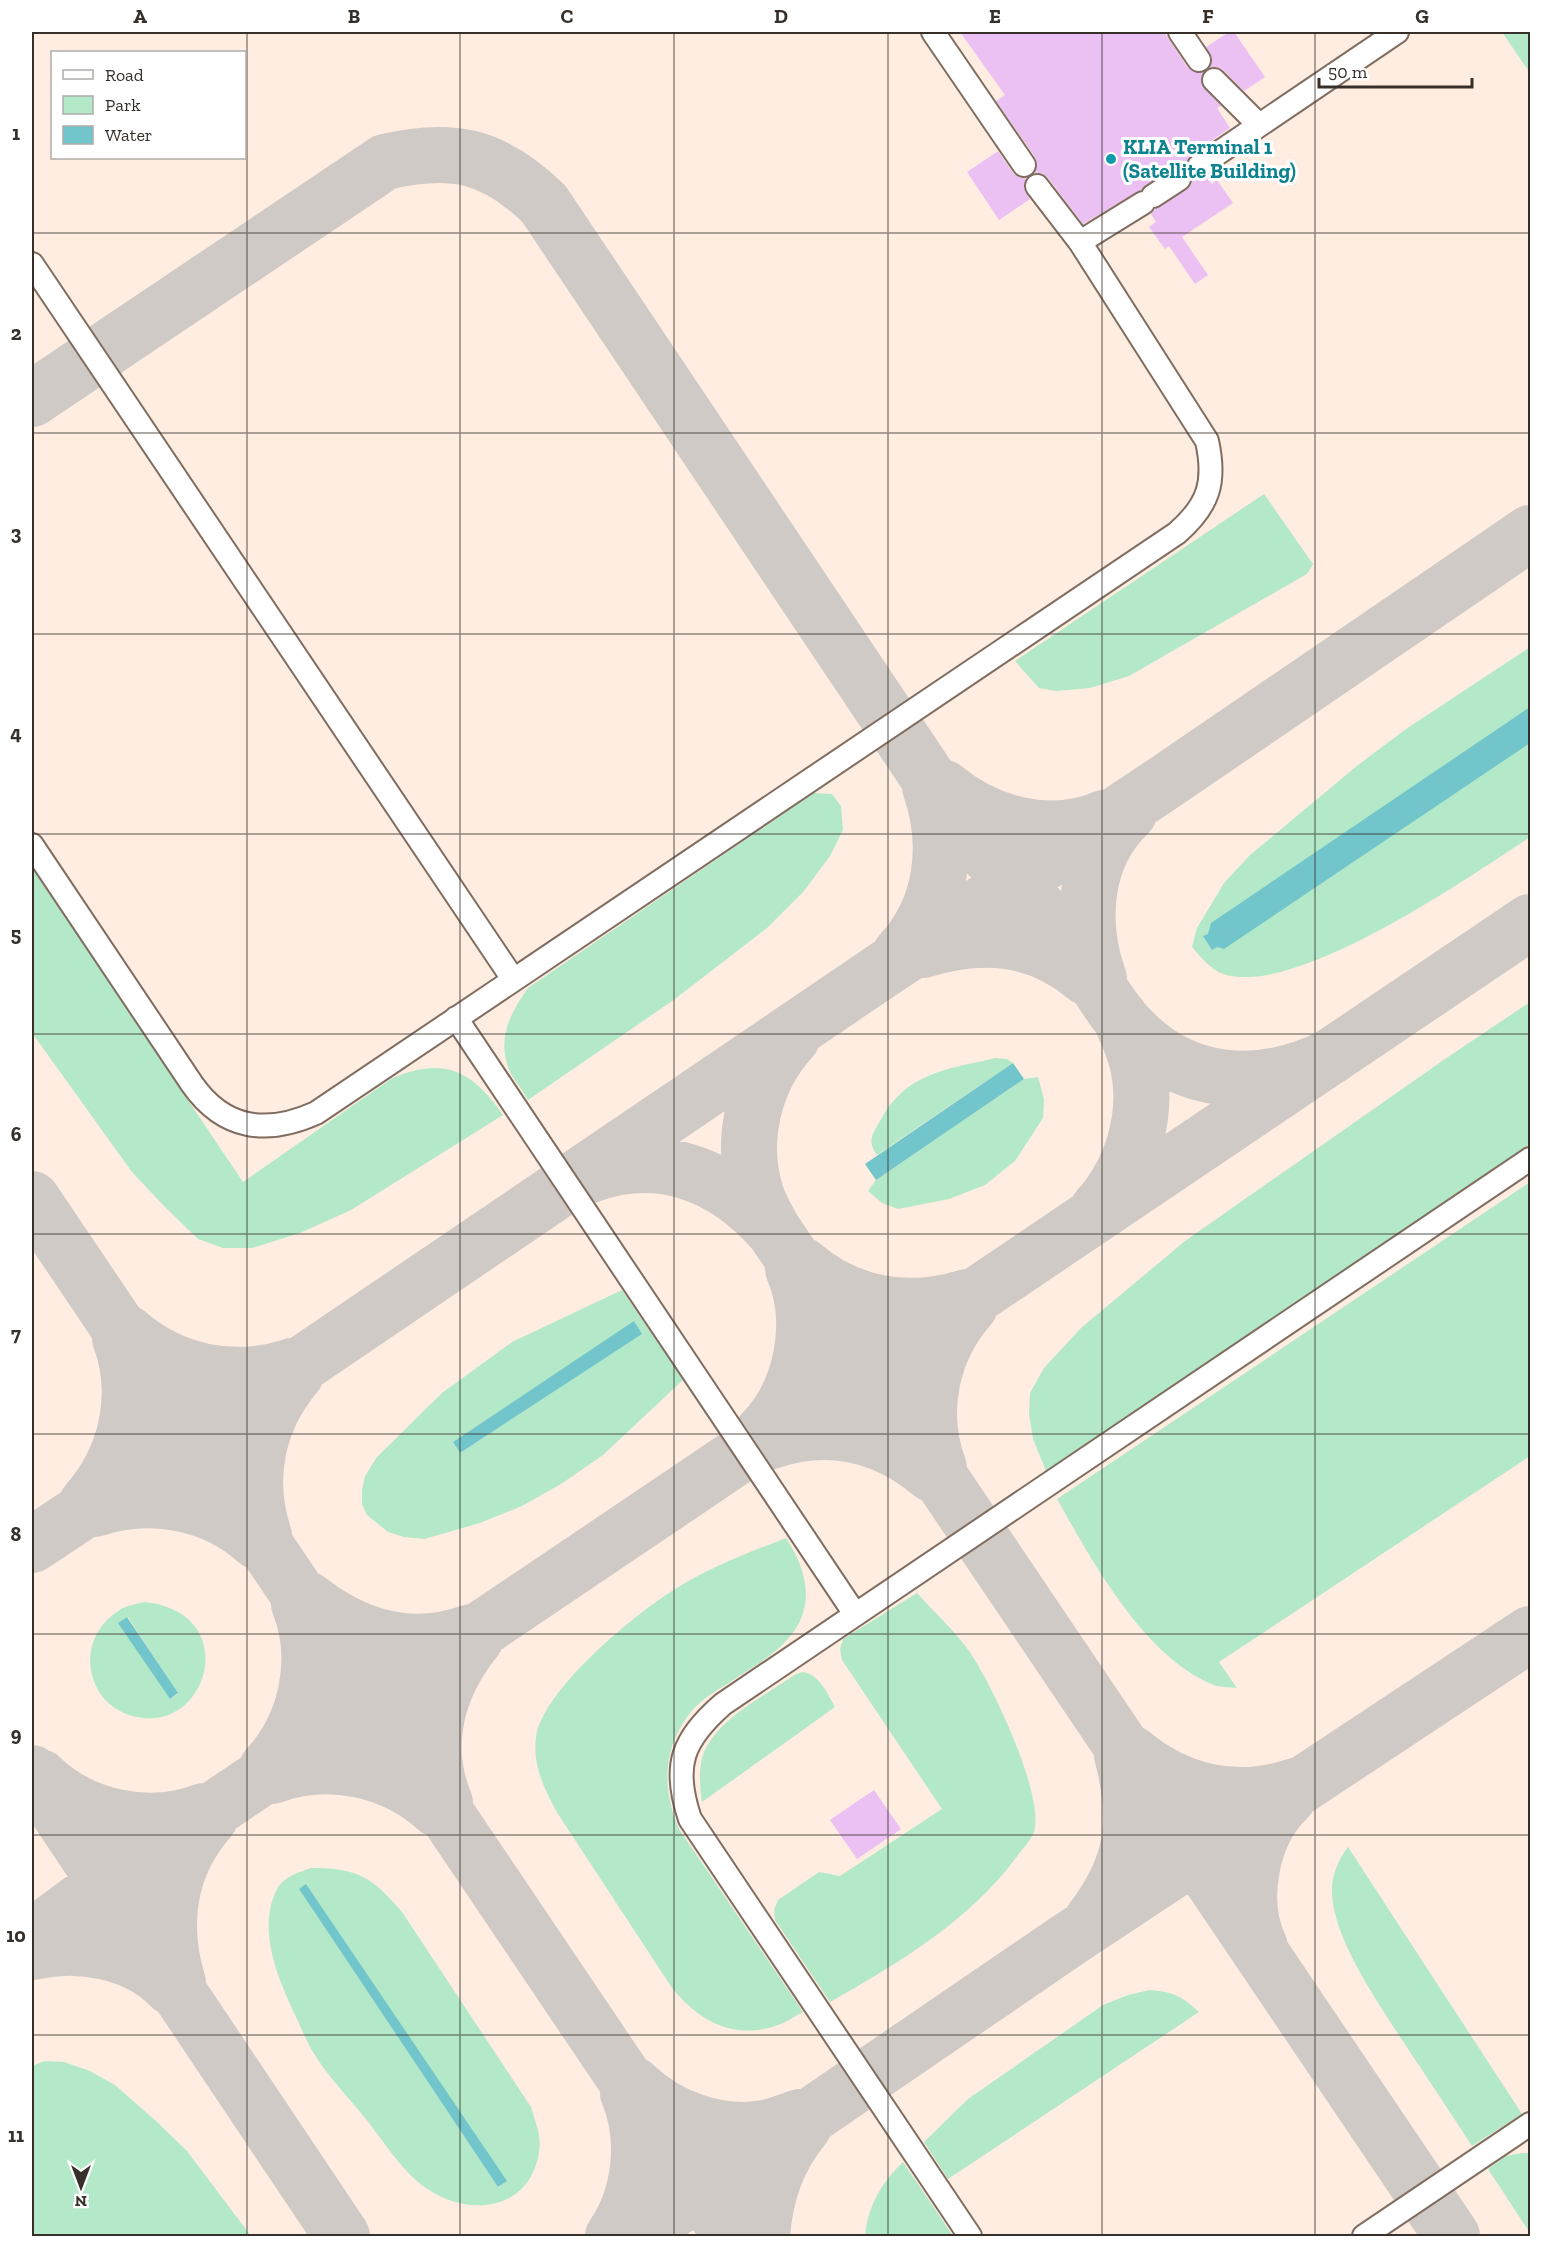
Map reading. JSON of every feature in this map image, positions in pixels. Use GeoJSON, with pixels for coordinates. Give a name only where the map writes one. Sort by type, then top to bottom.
{"type":"FeatureCollection","features":[{"type":"Feature","properties":{"kind":"lane"},"geometry":{"type":"LineString","coordinates":[[933,32],[1023,165]]}},
{"type":"Feature","properties":{"kind":"lane"},"geometry":{"type":"LineString","coordinates":[[1180,32],[1199,60]]}},
{"type":"Feature","properties":{"kind":"lane"},"geometry":{"type":"LineString","coordinates":[[1199,166],[1397,32]]}},
{"type":"Feature","properties":{"kind":"lane"},"geometry":{"type":"LineString","coordinates":[[1214,80],[1258,124]]}},
{"type":"Feature","properties":{"kind":"lane"},"geometry":{"type":"LineString","coordinates":[[1080,242],[1179,179]]}},
{"type":"Feature","properties":{"kind":"lane"},"geometry":{"type":"LineString","coordinates":[[32,845],[197,1091],[221,1113],[238,1122],[280,1126],[316,1113],[1177,533],[1201,508],[1208,493],[1211,477],[1208,441],[1080,242],[1037,186]]}},
{"type":"Feature","properties":{"kind":"lane"},"geometry":{"type":"LineString","coordinates":[[32,264],[513,979]]}},
{"type":"Feature","properties":{"kind":"lane"},"geometry":{"type":"LineString","coordinates":[[456,1018],[855,1614]]}},
{"type":"Feature","properties":{"kind":"lane"},"geometry":{"type":"LineString","coordinates":[[970,2236],[698,1832],[684,1802],[682,1766],[693,1734],[704,1720],[723,1704],[1530,1159]]}},
{"type":"Feature","properties":{"kind":"lane"},"geometry":{"type":"LineString","coordinates":[[1364,2236],[1530,2124]]}},
{"type":"Feature","properties":{"kind":"shaded area"},"geometry":{"type":"Polygon","coordinates":[[[32,32],[1530,32],[1530,2236],[32,2236],[32,32]]]}},
{"type":"Feature","properties":{"kind":"green space"},"geometry":{"type":"Polygon","coordinates":[[[1502,32],[1530,32],[1530,73],[1502,32]]]}},
{"type":"Feature","properties":{"kind":"green space"},"geometry":{"type":"Polygon","coordinates":[[[1264,494],[1313,564],[1307,574],[1129,676],[1090,688],[1056,691],[1039,688],[1015,661],[1264,494]]]}},
{"type":"Feature","properties":{"kind":"green space"},"geometry":{"type":"Polygon","coordinates":[[[1530,647],[1530,837],[1381,930],[1336,952],[1293,968],[1254,977],[1223,974],[1202,958],[1192,947],[1197,928],[1224,883],[1249,856],[1358,765],[1406,729],[1530,647]]]}},
{"type":"Feature","properties":{"kind":"green space"},"geometry":{"type":"Polygon","coordinates":[[[814,793],[832,794],[841,806],[843,830],[830,856],[804,891],[767,928],[675,999],[528,1100],[510,1072],[504,1049],[507,1027],[528,988],[814,793]]]}},
{"type":"Feature","properties":{"kind":"green space"},"geometry":{"type":"Polygon","coordinates":[[[32,868],[243,1182],[391,1079],[409,1072],[441,1068],[455,1072],[480,1087],[503,1115],[351,1210],[300,1233],[252,1248],[223,1248],[198,1239],[132,1172],[32,1033],[32,868]]]}},
{"type":"Feature","properties":{"kind":"green space"},"geometry":{"type":"Polygon","coordinates":[[[1530,1002],[1530,1144],[1046,1471],[1033,1439],[1029,1414],[1030,1393],[1044,1368],[1081,1328],[1185,1241],[1530,1002]]]}},
{"type":"Feature","properties":{"kind":"green space"},"geometry":{"type":"Polygon","coordinates":[[[995,1058],[1007,1059],[1013,1063],[877,1155],[871,1142],[873,1134],[890,1105],[902,1092],[915,1083],[944,1070],[995,1058]]]}},
{"type":"Feature","properties":{"kind":"green space"},"geometry":{"type":"Polygon","coordinates":[[[1038,1077],[1044,1099],[1043,1118],[1015,1161],[985,1185],[949,1199],[898,1209],[882,1203],[868,1191],[876,1180],[1024,1079],[1038,1077]]]}},
{"type":"Feature","properties":{"kind":"green space"},"geometry":{"type":"Polygon","coordinates":[[[1530,1182],[1530,1456],[1219,1662],[1237,1688],[1217,1686],[1189,1672],[1165,1653],[1122,1605],[1086,1550],[1057,1499],[1530,1182]]]}},
{"type":"Feature","properties":{"kind":"green space"},"geometry":{"type":"Polygon","coordinates":[[[622,1290],[683,1380],[603,1455],[561,1484],[522,1506],[480,1523],[424,1539],[404,1537],[388,1532],[367,1515],[362,1504],[365,1476],[377,1457],[442,1393],[512,1342],[622,1290]],[[634,1322],[453,1442],[460,1453],[641,1334],[634,1322]]]}},
{"type":"Feature","properties":{"kind":"green space"},"geometry":{"type":"Polygon","coordinates":[[[786,1538],[800,1564],[804,1577],[806,1590],[802,1617],[795,1630],[773,1653],[708,1696],[694,1708],[674,1741],[668,1770],[670,1799],[679,1829],[803,2012],[778,2025],[747,2031],[719,2025],[706,2018],[694,2010],[672,1988],[558,1814],[544,1787],[535,1747],[542,1719],[570,1678],[631,1621],[666,1595],[709,1570],[786,1538]]]}},
{"type":"Feature","properties":{"kind":"green space"},"geometry":{"type":"Polygon","coordinates":[[[917,1593],[963,1643],[990,1687],[1014,1739],[1032,1792],[1035,1815],[1034,1832],[999,1878],[956,1920],[882,1972],[830,2002],[775,1920],[774,1910],[778,1900],[819,1872],[840,1876],[942,1809],[842,1660],[840,1649],[843,1639],[917,1593]]]}},
{"type":"Feature","properties":{"kind":"green space"},"geometry":{"type":"Polygon","coordinates":[[[144,1602],[176,1611],[196,1628],[205,1649],[204,1672],[195,1693],[179,1710],[156,1718],[129,1715],[110,1704],[96,1686],[90,1663],[93,1642],[105,1623],[123,1608],[144,1602]],[[128,1617],[119,1623],[170,1699],[178,1694],[128,1617]]]}},
{"type":"Feature","properties":{"kind":"green space"},"geometry":{"type":"Polygon","coordinates":[[[803,1672],[818,1681],[835,1707],[702,1802],[700,1767],[709,1742],[730,1719],[743,1709],[796,1674],[803,1672]]]}},
{"type":"Feature","properties":{"kind":"green space"},"geometry":{"type":"Polygon","coordinates":[[[1348,1847],[1522,2114],[1472,2146],[1372,1993],[1341,1932],[1335,1912],[1332,1888],[1336,1869],[1348,1847]]]}},
{"type":"Feature","properties":{"kind":"green space"},"geometry":{"type":"Polygon","coordinates":[[[311,1868],[327,1868],[353,1873],[382,1890],[402,1912],[531,2107],[539,2135],[539,2152],[533,2172],[524,2187],[511,2197],[495,2203],[478,2205],[461,2203],[426,2188],[395,2158],[313,2052],[277,1972],[269,1938],[271,1905],[277,1889],[288,1878],[311,1868]],[[299,1889],[498,2187],[506,2181],[299,1889]]]}},
{"type":"Feature","properties":{"kind":"green space"},"geometry":{"type":"Polygon","coordinates":[[[1150,1990],[1177,1996],[1199,2012],[948,2179],[924,2142],[968,2099],[1103,2005],[1128,1995],[1150,1990]]]}},
{"type":"Feature","properties":{"kind":"green space"},"geometry":{"type":"Polygon","coordinates":[[[45,2061],[64,2062],[90,2071],[115,2085],[187,2151],[251,2236],[32,2236],[32,2066],[45,2061]]]}},
{"type":"Feature","properties":{"kind":"green space"},"geometry":{"type":"Polygon","coordinates":[[[1530,2153],[1530,2233],[1488,2169],[1506,2156],[1530,2153]]]}},
{"type":"Feature","properties":{"kind":"green space"},"geometry":{"type":"Polygon","coordinates":[[[903,2162],[953,2236],[865,2236],[869,2215],[877,2196],[888,2178],[903,2162]]]}},
{"type":"Feature","properties":{"kind":"water"},"geometry":{"type":"Polygon","coordinates":[[[1530,707],[1530,743],[1224,949],[1217,947],[1212,950],[1203,936],[1208,934],[1211,923],[1530,707]]]}},
{"type":"Feature","properties":{"kind":"water"},"geometry":{"type":"Polygon","coordinates":[[[1013,1063],[1024,1079],[876,1180],[865,1164],[1013,1063]]]}},
{"type":"Feature","properties":{"kind":"water"},"geometry":{"type":"Polygon","coordinates":[[[634,1321],[642,1334],[460,1453],[453,1442],[634,1321]]]}},
{"type":"Feature","properties":{"kind":"water"},"geometry":{"type":"Polygon","coordinates":[[[127,1617],[178,1693],[170,1699],[118,1623],[127,1617]]]}},
{"type":"Feature","properties":{"kind":"water"},"geometry":{"type":"Polygon","coordinates":[[[306,1884],[507,2181],[498,2187],[299,1889],[306,1884]]]}},
{"type":"Feature","properties":{"kind":"building","name":"KLIA Terminal 1 (Satellite Building)"},"geometry":{"type":"Polygon","coordinates":[[[960,32],[1164,32],[1188,68],[1194,72],[1203,72],[1201,84],[1221,106],[1217,108],[1230,128],[1191,155],[1186,167],[1172,168],[1141,190],[1083,224],[1048,178],[1042,173],[1035,173],[1037,165],[1035,157],[996,101],[1005,95],[960,32]]]}},
{"type":"Feature","properties":{"kind":"building"},"geometry":{"type":"Polygon","coordinates":[[[1229,32],[1234,32],[1265,77],[1244,91],[1223,70],[1210,67],[1212,58],[1206,47],[1229,32]]]}},
{"type":"Feature","properties":{"kind":"building"},"geometry":{"type":"Polygon","coordinates":[[[998,151],[1013,173],[1027,178],[1024,188],[1030,199],[999,220],[967,172],[998,151]]]}},
{"type":"Feature","properties":{"kind":"building"},"geometry":{"type":"Polygon","coordinates":[[[1207,177],[1212,184],[1217,180],[1233,203],[1182,237],[1208,275],[1195,284],[1169,246],[1165,249],[1149,227],[1156,222],[1151,214],[1155,209],[1186,190],[1191,185],[1192,178],[1207,177]]]}},
{"type":"Feature","properties":{"kind":"building"},"geometry":{"type":"Polygon","coordinates":[[[874,1790],[901,1829],[857,1859],[830,1820],[874,1790]]]}},
{"type":"Feature","properties":{"kind":"taxiway"},"geometry":{"type":"LineString","coordinates":[[32,399],[385,162],[409,157],[452,155],[489,165],[526,187],[544,204],[948,807],[976,841],[1064,936],[1112,1007],[1130,1029],[1152,1049],[1175,1063],[1200,1073],[1226,1078],[1279,1075],[1332,1056]]}},
{"type":"Feature","properties":{"kind":"taxiway"},"geometry":{"type":"LineString","coordinates":[[32,1545],[1164,783],[1530,533]]}},
{"type":"Feature","properties":{"kind":"taxiway"},"geometry":{"type":"LineString","coordinates":[[900,954],[926,917],[939,875],[940,831],[930,787]]}},
{"type":"Feature","properties":{"kind":"taxiway"},"geometry":{"type":"LineString","coordinates":[[944,788],[961,801],[980,811],[1020,825],[1062,828],[1083,825],[1104,818]]}},
{"type":"Feature","properties":{"kind":"taxiway"},"geometry":{"type":"LineString","coordinates":[[1099,979],[1089,935],[1089,891],[1102,849],[1114,830],[1129,813]]}},
{"type":"Feature","properties":{"kind":"taxiway"},"geometry":{"type":"LineString","coordinates":[[32,1937],[105,1883],[1530,922]]}},
{"type":"Feature","properties":{"kind":"taxiway"},"geometry":{"type":"LineString","coordinates":[[923,950],[966,941],[1008,941],[1048,953],[1086,977]]}},
{"type":"Feature","properties":{"kind":"taxiway"},"geometry":{"type":"LineString","coordinates":[[1098,1209],[1120,1178],[1135,1142],[1139,1123],[1141,1084],[1138,1065],[1120,1017]]}},
{"type":"Feature","properties":{"kind":"taxiway"},"geometry":{"type":"LineString","coordinates":[[792,1038],[768,1072],[753,1111],[749,1153],[751,1173],[766,1217],[1452,2236]]}},
{"type":"Feature","properties":{"kind":"taxiway"},"geometry":{"type":"LineString","coordinates":[[587,1176],[613,1168],[639,1165],[664,1166],[688,1172],[711,1181],[732,1194],[772,1229]]}},
{"type":"Feature","properties":{"kind":"taxiway"},"geometry":{"type":"LineString","coordinates":[[32,1199],[731,2236]]}},
{"type":"Feature","properties":{"kind":"taxiway"},"geometry":{"type":"LineString","coordinates":[[802,1265],[820,1279],[840,1290],[880,1303],[902,1306],[923,1305],[967,1297]]}},
{"type":"Feature","properties":{"kind":"taxiway"},"geometry":{"type":"LineString","coordinates":[[762,1433],[776,1417],[787,1398],[801,1356],[804,1334],[803,1311],[800,1290],[793,1269]]}},
{"type":"Feature","properties":{"kind":"taxiway"},"geometry":{"type":"LineString","coordinates":[[939,1468],[930,1425],[929,1404],[932,1382],[946,1342],[970,1306]]}},
{"type":"Feature","properties":{"kind":"taxiway"},"geometry":{"type":"LineString","coordinates":[[127,1333],[164,1358],[205,1372],[248,1374],[270,1372],[292,1366]]}},
{"type":"Feature","properties":{"kind":"taxiway"},"geometry":{"type":"LineString","coordinates":[[87,1503],[112,1466],[121,1446],[126,1425],[129,1382],[120,1338]]}},
{"type":"Feature","properties":{"kind":"taxiway"},"geometry":{"type":"LineString","coordinates":[[264,1536],[258,1514],[256,1493],[255,1471],[258,1450],[272,1411],[296,1374]]}},
{"type":"Feature","properties":{"kind":"taxiway"},"geometry":{"type":"LineString","coordinates":[[768,1442],[812,1433],[834,1432],[854,1435],[895,1449],[932,1474]]}},
{"type":"Feature","properties":{"kind":"taxiway"},"geometry":{"type":"LineString","coordinates":[[94,1509],[137,1501],[180,1503],[221,1517],[258,1542]]}},
{"type":"Feature","properties":{"kind":"taxiway"},"geometry":{"type":"LineString","coordinates":[[307,1599],[344,1623],[384,1638],[427,1641],[471,1632]]}},
{"type":"Feature","properties":{"kind":"taxiway"},"geometry":{"type":"LineString","coordinates":[[267,1768],[281,1751],[292,1732],[301,1712],[306,1690],[309,1647],[306,1625],[299,1604]]}},
{"type":"Feature","properties":{"kind":"taxiway"},"geometry":{"type":"LineString","coordinates":[[635,2236],[1071,1938],[1530,1634]]}},
{"type":"Feature","properties":{"kind":"taxiway"},"geometry":{"type":"LineString","coordinates":[[445,1803],[434,1759],[437,1716],[451,1676],[462,1656],[476,1638]]}},
{"type":"Feature","properties":{"kind":"taxiway"},"geometry":{"type":"LineString","coordinates":[[1131,1753],[1168,1777],[1208,1792],[1251,1795],[1295,1786]]}},
{"type":"Feature","properties":{"kind":"taxiway"},"geometry":{"type":"LineString","coordinates":[[1092,1920],[1117,1881],[1129,1842],[1130,1801],[1122,1755]]}},
{"type":"Feature","properties":{"kind":"taxiway"},"geometry":{"type":"LineString","coordinates":[[272,1776],[315,1767],[359,1770],[380,1775],[401,1784],[420,1795],[437,1809]]}},
{"type":"Feature","properties":{"kind":"taxiway"},"geometry":{"type":"LineString","coordinates":[[32,1773],[342,2236]]}},
{"type":"Feature","properties":{"kind":"taxiway"},"geometry":{"type":"LineString","coordinates":[[40,1777],[76,1803],[117,1817],[161,1820],[204,1811]]}},
{"type":"Feature","properties":{"kind":"taxiway"},"geometry":{"type":"LineString","coordinates":[[1260,1947],[1253,1929],[1250,1909],[1249,1888],[1252,1868],[1265,1829],[1288,1798]]}},
{"type":"Feature","properties":{"kind":"taxiway"},"geometry":{"type":"LineString","coordinates":[[178,1983],[172,1961],[170,1939],[169,1917],[172,1896],[185,1855],[210,1818]]}},
{"type":"Feature","properties":{"kind":"taxiway"},"geometry":{"type":"LineString","coordinates":[[32,1952],[69,1948],[106,1952],[142,1965],[171,1987]]}},
{"type":"Feature","properties":{"kind":"taxiway"},"geometry":{"type":"LineString","coordinates":[[634,2085],[678,2115],[711,2126],[747,2130],[778,2125],[800,2117]]}},
{"type":"Feature","properties":{"kind":"taxiway"},"geometry":{"type":"LineString","coordinates":[[613,2236],[630,2203],[638,2166],[638,2129],[628,2093]]}},
{"type":"Feature","properties":{"kind":"taxiway"},"geometry":{"type":"LineString","coordinates":[[762,2236],[769,2191],[786,2151],[804,2126]]}},
{"type":"Feature","properties":{"kind":"place","name":"KLIA Terminal 1 (Satellite Building)"},"geometry":{"type":"Point","coordinates":[1111,159]}}]}
